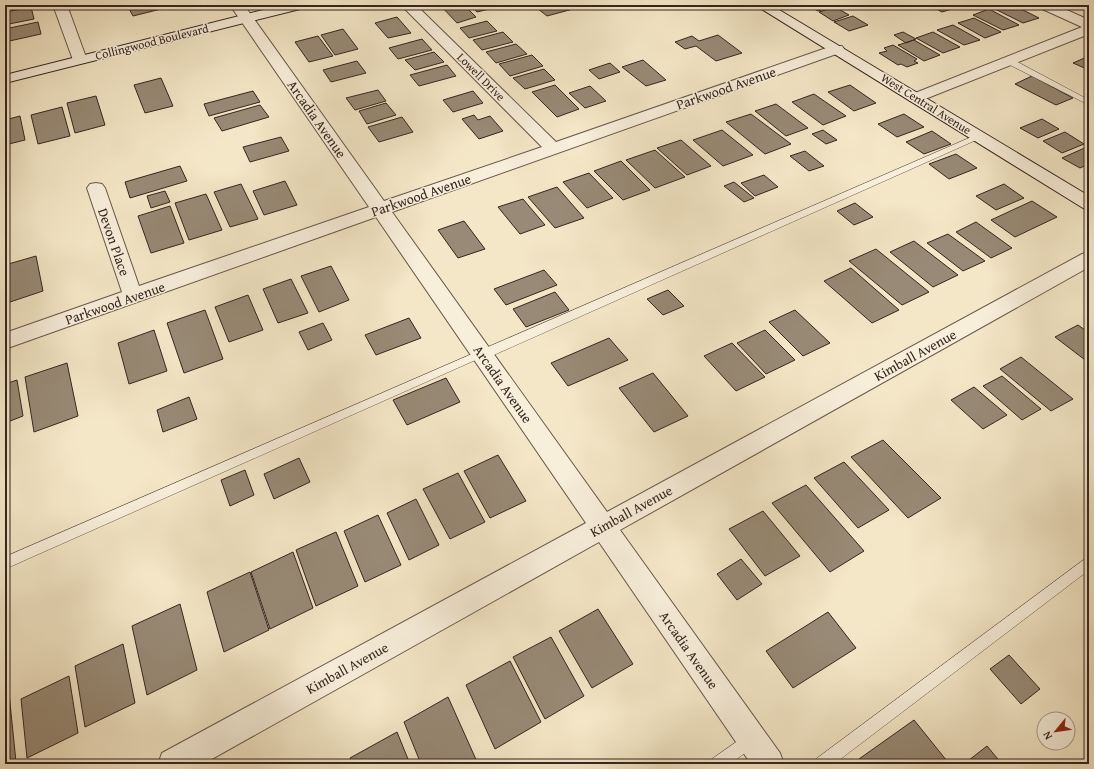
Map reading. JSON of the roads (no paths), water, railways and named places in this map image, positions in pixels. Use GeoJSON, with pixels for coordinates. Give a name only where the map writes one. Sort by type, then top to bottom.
{"type":"FeatureCollection","features":[{"type":"Feature","properties":{"kind":"street"},"geometry":{"type":"LineString","coordinates":[[60,5],[80,60]]}},
{"type":"Feature","properties":{"kind":"street","name":"Collingwood Boulevard"},"geometry":{"type":"LineString","coordinates":[[5,79],[80,60],[242,12],[299,5]]}},
{"type":"Feature","properties":{"kind":"street","name":"Lowell Drive"},"geometry":{"type":"LineString","coordinates":[[408,5],[554,149]]}},
{"type":"Feature","properties":{"kind":"street","name":"West Central Avenue"},"geometry":{"type":"LineString","coordinates":[[762,5],[837,49],[1089,204]]}},
{"type":"Feature","properties":{"kind":"street"},"geometry":{"type":"LineString","coordinates":[[1045,5],[1089,25]]}},
{"type":"Feature","properties":{"kind":"street","name":"Arcadia Avenue"},"geometry":{"type":"LineString","coordinates":[[242,12],[769,764]]}},
{"type":"Feature","properties":{"kind":"street"},"geometry":{"type":"LineString","coordinates":[[915,98],[1089,29]]}},
{"type":"Feature","properties":{"kind":"street","name":"Parkwood Avenue"},"geometry":{"type":"LineString","coordinates":[[5,342],[837,49]]}},
{"type":"Feature","properties":{"kind":"street","name":"Devon Place"},"geometry":{"type":"LineString","coordinates":[[96,188],[133,296]]}},
{"type":"Feature","properties":{"kind":"street","name":"Kimball Avenue"},"geometry":{"type":"LineString","coordinates":[[173,764],[1089,259]]}},
{"type":"Feature","properties":{"kind":"lane"},"geometry":{"type":"LineString","coordinates":[[1008,61],[1089,103]]}},
{"type":"Feature","properties":{"kind":"lane"},"geometry":{"type":"LineString","coordinates":[[5,562],[979,137]]}},
{"type":"Feature","properties":{"kind":"lane"},"geometry":{"type":"LineString","coordinates":[[821,764],[1089,562]]}},
{"type":"Feature","properties":{"kind":"lane"},"geometry":{"type":"LineString","coordinates":[[717,764],[752,740]]}}]}
